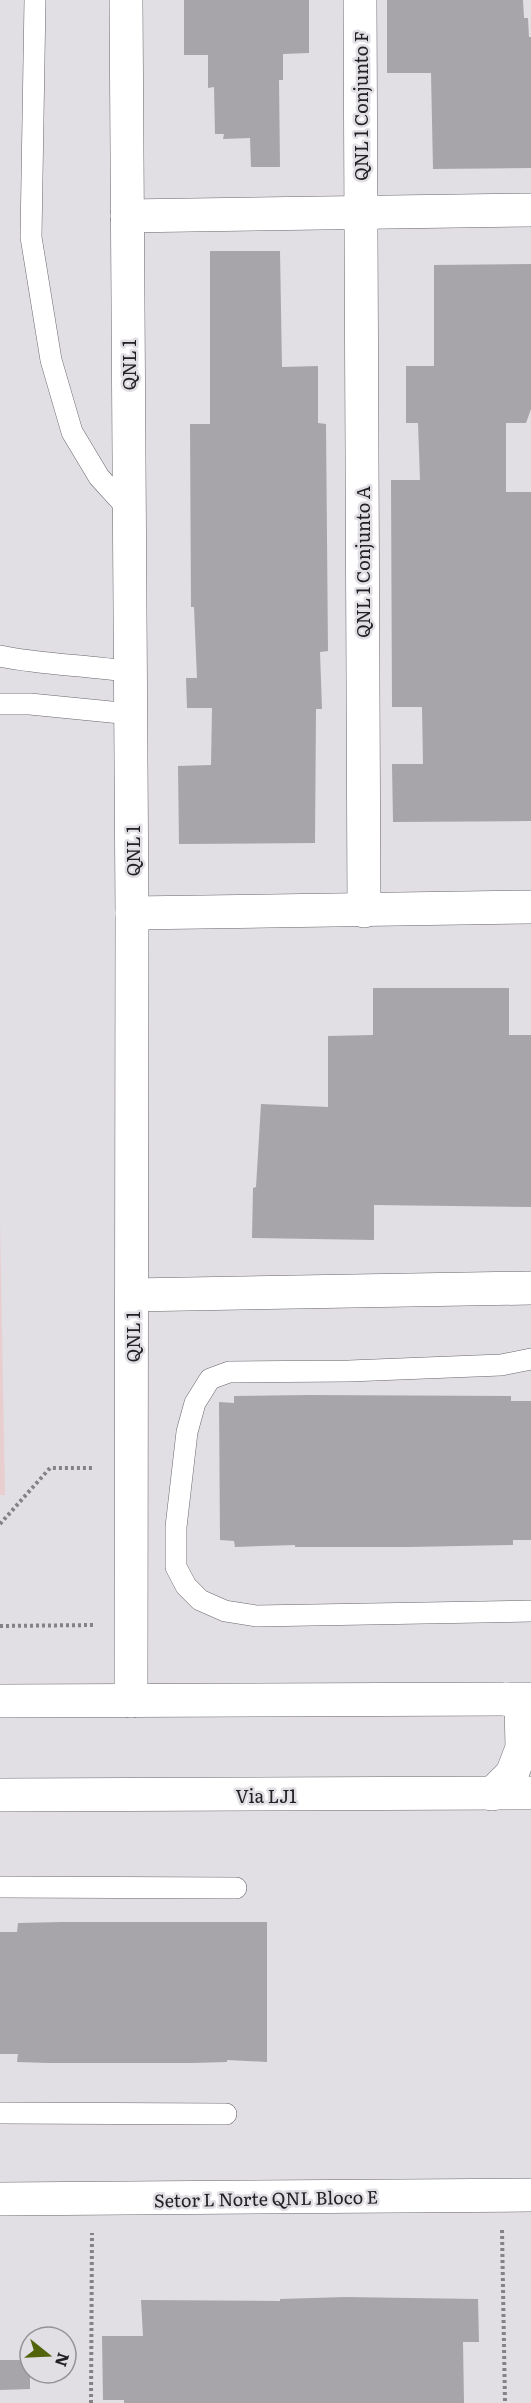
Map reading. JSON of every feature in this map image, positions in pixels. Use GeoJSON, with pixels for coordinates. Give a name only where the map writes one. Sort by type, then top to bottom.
{"type":"FeatureCollection","features":[{"type":"Feature","properties":{"kind":"street","name":"QNL 1"},"geometry":{"type":"LineString","coordinates":[[126,0],[132,913],[131,1701]]}},
{"type":"Feature","properties":{"kind":"street","name":"QNL 1 Conjunto F"},"geometry":{"type":"LineString","coordinates":[[360,0],[361,213]]}},
{"type":"Feature","properties":{"kind":"street"},"geometry":{"type":"LineString","coordinates":[[127,216],[531,210]]}},
{"type":"Feature","properties":{"kind":"street","name":"QNL 1 Conjunto A"},"geometry":{"type":"LineString","coordinates":[[361,213],[364,911]]}},
{"type":"Feature","properties":{"kind":"street"},"geometry":{"type":"LineString","coordinates":[[132,913],[531,907]]}},
{"type":"Feature","properties":{"kind":"street"},"geometry":{"type":"LineString","coordinates":[[132,1295],[531,1288]]}},
{"type":"Feature","properties":{"kind":"street"},"geometry":{"type":"LineString","coordinates":[[0,1701],[518,1699],[521,1703],[522,1748],[512,1774],[492,1794]]}},
{"type":"Feature","properties":{"kind":"street","name":"Via LJ1"},"geometry":{"type":"LineString","coordinates":[[0,1795],[531,1793]]}},
{"type":"Feature","properties":{"kind":"street","name":"Setor L Norte QNL Bloco E"},"geometry":{"type":"LineString","coordinates":[[0,2199],[516,2195]]}},
{"type":"Feature","properties":{"kind":"lane"},"geometry":{"type":"LineString","coordinates":[[35,0],[31,237],[51,360],[72,432],[99,477],[129,510]]}},
{"type":"Feature","properties":{"kind":"lane"},"geometry":{"type":"LineString","coordinates":[[0,656],[34,663],[94,666],[131,672]]}},
{"type":"Feature","properties":{"kind":"lane"},"geometry":{"type":"LineString","coordinates":[[0,704],[30,704],[131,714]]}},
{"type":"Feature","properties":{"kind":"lane"},"geometry":{"type":"LineString","coordinates":[[531,1359],[501,1365],[229,1372],[210,1379],[195,1403],[187,1432],[176,1527],[176,1567],[186,1586],[200,1600],[225,1611],[256,1616],[531,1611]]}},
{"type":"Feature","properties":{"kind":"lane"},"geometry":{"type":"LineString","coordinates":[[0,1887],[236,1888]]}},
{"type":"Feature","properties":{"kind":"lane"},"geometry":{"type":"LineString","coordinates":[[0,2113],[226,2114]]}},
{"type":"Feature","properties":{"kind":"path"},"geometry":{"type":"LineString","coordinates":[[0,1524],[50,1468],[132,1468]]}},
{"type":"Feature","properties":{"kind":"path"},"geometry":{"type":"LineString","coordinates":[[0,1626],[131,1625]]}},
{"type":"Feature","properties":{"kind":"path"},"geometry":{"type":"LineString","coordinates":[[505,2403],[516,2195]]}},
{"type":"Feature","properties":{"kind":"path"},"geometry":{"type":"LineString","coordinates":[[91,2403],[92,2199]]}},
{"type":"Feature","properties":{"kind":"shaded area"},"geometry":{"type":"Polygon","coordinates":[[[0,1221],[5,1495],[0,1495],[0,1221]]]}},
{"type":"Feature","properties":{"kind":"building"},"geometry":{"type":"Polygon","coordinates":[[[184,0],[309,0],[309,53],[283,54],[283,80],[279,80],[280,167],[251,167],[250,138],[223,139],[224,134],[215,134],[214,87],[208,88],[208,55],[184,55],[184,0]]]}},
{"type":"Feature","properties":{"kind":"building"},"geometry":{"type":"Polygon","coordinates":[[[387,0],[523,0],[524,18],[528,18],[529,37],[531,37],[531,168],[433,169],[431,73],[387,73],[387,0]]]}},
{"type":"Feature","properties":{"kind":"building"},"geometry":{"type":"Polygon","coordinates":[[[210,251],[280,251],[282,367],[318,366],[318,423],[326,424],[328,651],[320,652],[322,709],[316,709],[315,843],[179,844],[178,766],[211,765],[212,708],[187,708],[186,678],[197,678],[194,607],[191,607],[190,424],[210,424],[210,251]]]}},
{"type":"Feature","properties":{"kind":"building"},"geometry":{"type":"Polygon","coordinates":[[[531,264],[531,409],[526,423],[506,423],[506,492],[531,492],[531,821],[393,822],[392,764],[423,764],[422,707],[392,707],[391,480],[420,480],[418,423],[406,423],[406,366],[434,366],[434,265],[531,264]]]}},
{"type":"Feature","properties":{"kind":"building"},"geometry":{"type":"Polygon","coordinates":[[[373,988],[509,988],[509,1035],[531,1035],[531,1207],[374,1205],[374,1240],[252,1238],[253,1188],[256,1187],[261,1104],[328,1107],[328,1036],[373,1035],[373,988]]]}},
{"type":"Feature","properties":{"kind":"building"},"geometry":{"type":"Polygon","coordinates":[[[234,1396],[511,1396],[511,1401],[531,1401],[531,1540],[513,1540],[513,1545],[235,1547],[234,1541],[220,1540],[219,1402],[234,1403],[234,1396]]]}},
{"type":"Feature","properties":{"kind":"building"},"geometry":{"type":"Polygon","coordinates":[[[267,1922],[267,2062],[227,2060],[227,2062],[192,2063],[48,2063],[17,2062],[18,2054],[0,2054],[0,1932],[17,1932],[18,1923],[267,1922]]]}},
{"type":"Feature","properties":{"kind":"building"},"geometry":{"type":"Polygon","coordinates":[[[345,2297],[478,2299],[479,2342],[463,2342],[464,2403],[124,2403],[124,2400],[103,2400],[102,2336],[143,2336],[141,2300],[280,2301],[280,2299],[345,2297]]]}},
{"type":"Feature","properties":{"kind":"building"},"geometry":{"type":"Polygon","coordinates":[[[0,2360],[18,2360],[18,2385],[30,2385],[30,2389],[0,2390],[0,2360]]]}}]}
